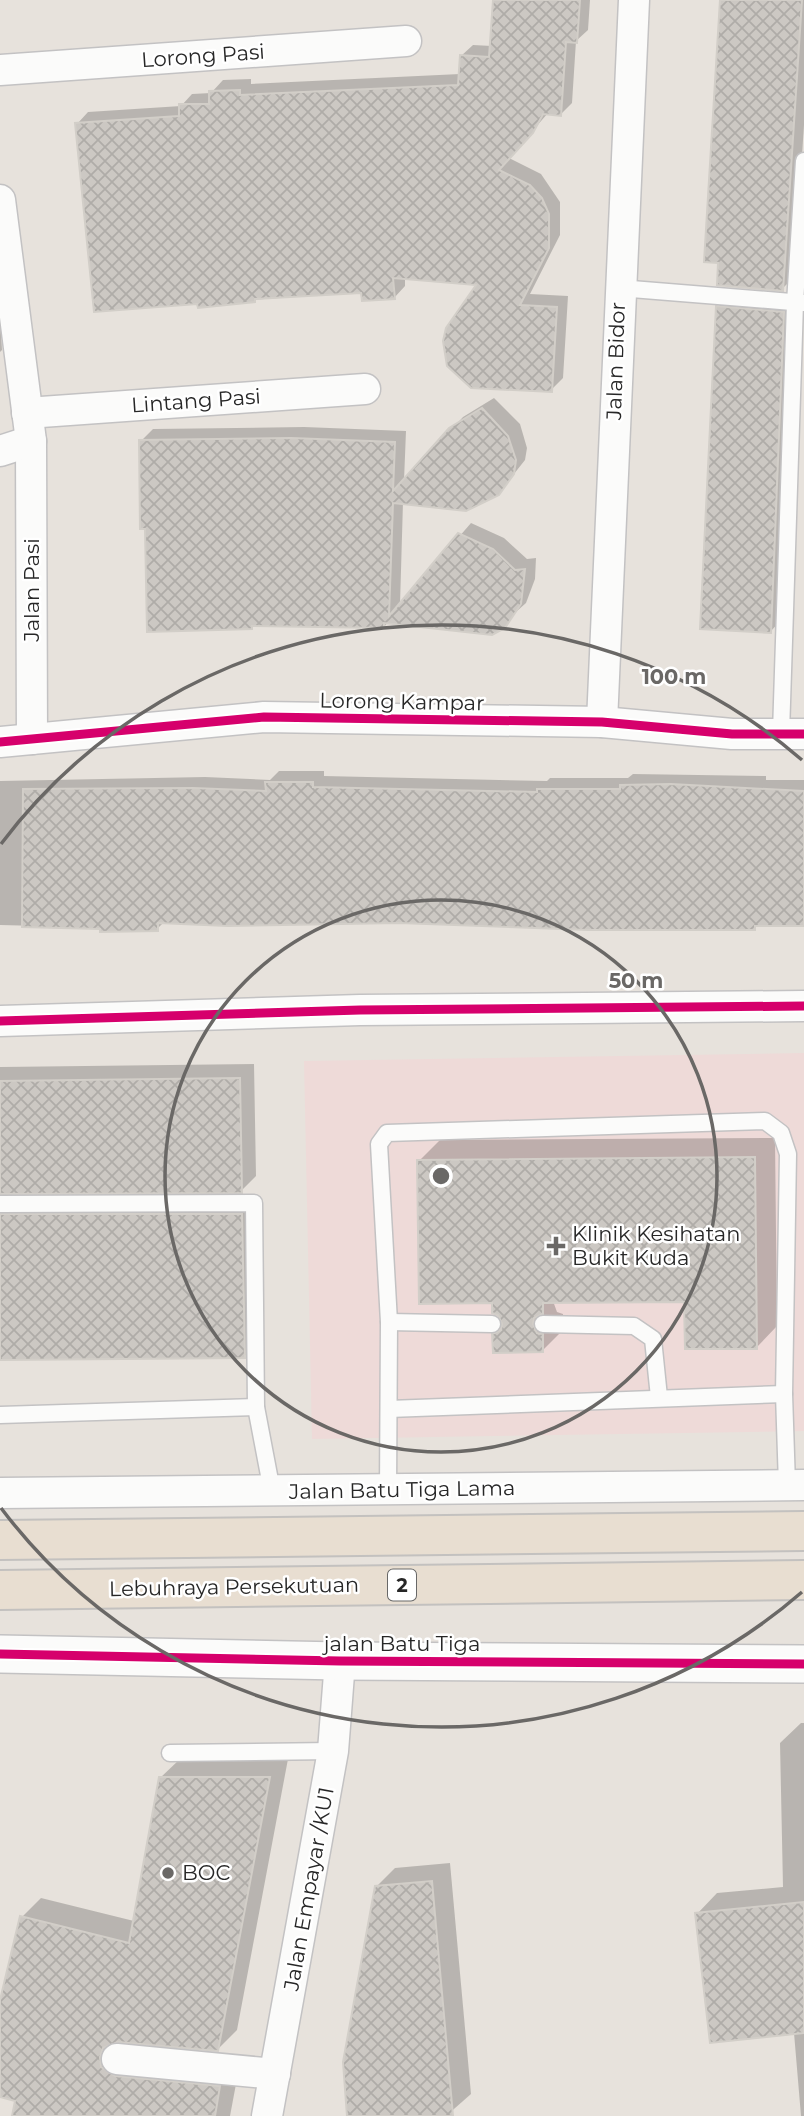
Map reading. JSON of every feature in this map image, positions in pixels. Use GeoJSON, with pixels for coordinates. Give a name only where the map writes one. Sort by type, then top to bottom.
{"type":"FeatureCollection","features":[{"type":"Feature","properties":{"kind":"highway"},"geometry":{"type":"LineString","coordinates":[[0,1540],[804,1531]]}},
{"type":"Feature","properties":{"kind":"highway","name":"Lebuhraya Persekutuan"},"geometry":{"type":"LineString","coordinates":[[0,1590],[804,1580]]}},
{"type":"Feature","properties":{"kind":"street","name":"Jalan Bidor"},"geometry":{"type":"LineString","coordinates":[[602,722],[619,288],[634,0]]}},
{"type":"Feature","properties":{"kind":"street","name":"Lorong Pasi"},"geometry":{"type":"LineString","coordinates":[[0,70],[405,41]]}},
{"type":"Feature","properties":{"kind":"street","name":"Jalan Pasi"},"geometry":{"type":"LineString","coordinates":[[0,200],[29,427],[33,738]]}},
{"type":"Feature","properties":{"kind":"street","name":"Lintang Pasi"},"geometry":{"type":"LineString","coordinates":[[29,427],[365,389]]}},
{"type":"Feature","properties":{"kind":"street"},"geometry":{"type":"LineString","coordinates":[[0,451],[29,427]]}},
{"type":"Feature","properties":{"kind":"street","name":"Lorong Kampar"},"geometry":{"type":"LineString","coordinates":[[0,742],[264,717],[602,722],[732,734],[792,734]]}},
{"type":"Feature","properties":{"kind":"street"},"geometry":{"type":"LineString","coordinates":[[0,1021],[360,1010],[804,1006]]}},
{"type":"Feature","properties":{"kind":"street","name":"Jalan Batu Tiga Lama"},"geometry":{"type":"LineString","coordinates":[[0,1493],[795,1485]]}},
{"type":"Feature","properties":{"kind":"street","name":"jalan Batu Tiga"},"geometry":{"type":"LineString","coordinates":[[0,1654],[340,1661],[804,1664]]}},
{"type":"Feature","properties":{"kind":"street","name":"Jalan Empayar /KU1"},"geometry":{"type":"LineString","coordinates":[[267,2116],[333,1751],[340,1661]]}},
{"type":"Feature","properties":{"kind":"street"},"geometry":{"type":"LineString","coordinates":[[117,2059],[275,2074]]}},
{"type":"Feature","properties":{"kind":"lane"},"geometry":{"type":"LineString","coordinates":[[792,734],[804,161]]}},
{"type":"Feature","properties":{"kind":"lane"},"geometry":{"type":"LineString","coordinates":[[619,288],[799,303]]}},
{"type":"Feature","properties":{"kind":"lane"},"geometry":{"type":"LineString","coordinates":[[388,1490],[389,1322],[379,1144],[387,1133],[765,1121],[781,1133],[788,1154],[784,1394],[795,1485]]}},
{"type":"Feature","properties":{"kind":"lane"},"geometry":{"type":"LineString","coordinates":[[0,1204],[254,1203],[256,1407],[272,1491]]}},
{"type":"Feature","properties":{"kind":"lane"},"geometry":{"type":"LineString","coordinates":[[389,1322],[492,1324]]}},
{"type":"Feature","properties":{"kind":"lane"},"geometry":{"type":"LineString","coordinates":[[543,1324],[634,1326],[653,1339],[659,1396]]}},
{"type":"Feature","properties":{"kind":"lane"},"geometry":{"type":"LineString","coordinates":[[389,1409],[659,1396],[784,1394]]}},
{"type":"Feature","properties":{"kind":"lane"},"geometry":{"type":"LineString","coordinates":[[0,1415],[256,1407]]}},
{"type":"Feature","properties":{"kind":"lane"},"geometry":{"type":"LineString","coordinates":[[170,1753],[333,1751]]}},
{"type":"Feature","properties":{"kind":"shaded area","name":"Klinik Kesihatan Bukit Kuda"},"geometry":{"type":"Polygon","coordinates":[[[804,1053],[804,1431],[312,1439],[304,1061],[804,1053]]]}},
{"type":"Feature","properties":{"kind":"building"},"geometry":{"type":"Polygon","coordinates":[[[493,0],[580,0],[577,43],[566,42],[561,116],[543,114],[533,133],[499,170],[530,185],[542,198],[549,214],[549,248],[520,305],[557,307],[552,392],[471,388],[447,366],[443,341],[446,328],[476,285],[393,278],[395,299],[362,301],[361,293],[255,299],[255,302],[198,308],[197,304],[94,312],[75,123],[179,116],[179,104],[209,104],[209,91],[240,90],[240,95],[458,85],[460,55],[489,57],[493,0]]]}},
{"type":"Feature","properties":{"kind":"building"},"geometry":{"type":"Polygon","coordinates":[[[720,0],[802,0],[783,291],[717,285],[718,263],[704,262],[720,0]]]}},
{"type":"Feature","properties":{"kind":"building"},"geometry":{"type":"Polygon","coordinates":[[[716,306],[784,312],[771,633],[700,629],[716,306]]]}},
{"type":"Feature","properties":{"kind":"building"},"geometry":{"type":"Polygon","coordinates":[[[482,408],[508,436],[516,460],[514,474],[499,495],[466,511],[393,503],[389,616],[458,533],[493,549],[515,570],[525,569],[521,604],[505,628],[492,635],[384,623],[384,628],[252,626],[252,629],[147,632],[145,529],[140,529],[139,440],[291,438],[395,442],[393,491],[449,428],[482,408]]]}},
{"type":"Feature","properties":{"kind":"building"},"geometry":{"type":"Polygon","coordinates":[[[265,782],[313,782],[313,787],[537,792],[537,789],[620,789],[620,785],[671,784],[804,791],[804,926],[755,926],[755,930],[588,930],[399,923],[228,926],[158,923],[158,931],[100,932],[100,929],[22,927],[23,789],[193,788],[266,791],[265,782]]]}},
{"type":"Feature","properties":{"kind":"building"},"geometry":{"type":"Polygon","coordinates":[[[240,1078],[242,1193],[0,1194],[0,1081],[240,1078]]]}},
{"type":"Feature","properties":{"kind":"building"},"geometry":{"type":"Polygon","coordinates":[[[755,1157],[757,1349],[685,1349],[684,1302],[543,1303],[543,1314],[534,1318],[533,1324],[537,1333],[543,1334],[543,1352],[493,1353],[492,1334],[501,1330],[502,1324],[498,1315],[492,1313],[492,1303],[419,1304],[417,1160],[755,1157]]]}},
{"type":"Feature","properties":{"kind":"building"},"geometry":{"type":"Polygon","coordinates":[[[0,1214],[242,1214],[245,1358],[0,1360],[0,1214]]]}},
{"type":"Feature","properties":{"kind":"building"},"geometry":{"type":"Polygon","coordinates":[[[159,1777],[270,1777],[218,2051],[118,2042],[103,2048],[100,2057],[101,2067],[115,2076],[220,2086],[215,2116],[12,2116],[15,2101],[0,2097],[0,2000],[20,1916],[129,1943],[159,1777]]]}},
{"type":"Feature","properties":{"kind":"building"},"geometry":{"type":"Polygon","coordinates":[[[432,1881],[453,2116],[347,2116],[343,2062],[375,1886],[432,1881]]]}},
{"type":"Feature","properties":{"kind":"building"},"geometry":{"type":"Polygon","coordinates":[[[804,1902],[804,2033],[710,2043],[695,1913],[804,1902]]]}},
{"type":"Feature","properties":{"kind":"cycle path"},"geometry":{"type":"LineString","coordinates":[[0,742],[264,717],[602,722],[732,734],[804,734]]}},
{"type":"Feature","properties":{"kind":"cycle path"},"geometry":{"type":"LineString","coordinates":[[0,1021],[360,1010],[804,1006]]}},
{"type":"Feature","properties":{"kind":"cycle path"},"geometry":{"type":"LineString","coordinates":[[0,1654],[340,1661],[804,1664]]}},
{"type":"Feature","properties":{"kind":"place","name":"Klinik Kesihatan Bukit Kuda"},"geometry":{"type":"Point","coordinates":[556,1246]}},
{"type":"Feature","properties":{"kind":"place","name":"BOC"},"geometry":{"type":"Point","coordinates":[168,1873]}}]}
